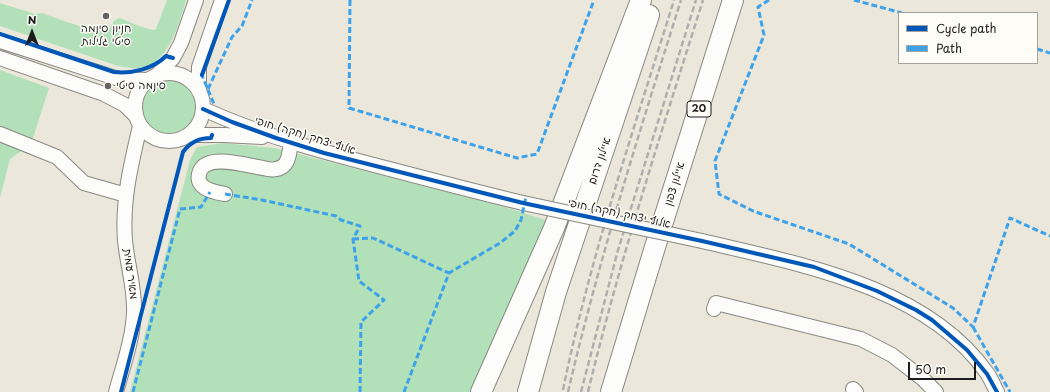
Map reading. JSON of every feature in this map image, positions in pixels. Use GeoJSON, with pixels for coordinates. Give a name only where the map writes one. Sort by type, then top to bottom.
{"type":"FeatureCollection","features":[{"type":"Feature","properties":{"kind":"highway"},"geometry":{"type":"LineString","coordinates":[[481,392],[554,228],[641,0]]}},
{"type":"Feature","properties":{"kind":"highway","name":"איילון דרום"},"geometry":{"type":"LineString","coordinates":[[528,392],[556,292],[654,0]]}},
{"type":"Feature","properties":{"kind":"highway","name":"איילון צפון"},"geometry":{"type":"LineString","coordinates":[[611,392],[733,0]]}},
{"type":"Feature","properties":{"kind":"highway"},"geometry":{"type":"LineString","coordinates":[[626,392],[656,247]]}},
{"type":"Feature","properties":{"kind":"street"},"geometry":{"type":"LineString","coordinates":[[138,120],[135,107],[138,92],[173,58],[181,44],[196,0]]}},
{"type":"Feature","properties":{"kind":"street"},"geometry":{"type":"LineString","coordinates":[[199,91],[199,67],[222,0]]}},
{"type":"Feature","properties":{"kind":"street"},"geometry":{"type":"LineString","coordinates":[[0,41],[119,79],[153,77],[168,73],[186,77],[194,83],[199,91],[203,100],[203,109],[198,124],[188,135],[178,140],[171,141],[157,139],[151,136],[125,105],[104,94],[0,58]]}},
{"type":"Feature","properties":{"kind":"street","name":"אלוף יצחק (חקה) חופי"},"geometry":{"type":"LineString","coordinates":[[203,109],[232,122],[324,153],[524,203],[702,241],[814,268],[877,291],[916,310],[932,320],[967,350],[987,374],[997,392]]}},
{"type":"Feature","properties":{"kind":"street","name":"מאיר עמית"},"geometry":{"type":"LineString","coordinates":[[116,392],[132,329],[134,312],[134,296],[126,241],[126,195],[138,120]]}},
{"type":"Feature","properties":{"kind":"street"},"geometry":{"type":"LineString","coordinates":[[0,134],[57,157],[84,183],[126,195]]}},
{"type":"Feature","properties":{"kind":"street","name":"אלוף יצחק (חקה) חופי"},"geometry":{"type":"LineString","coordinates":[[188,135],[224,135],[276,138]]}},
{"type":"Feature","properties":{"kind":"street"},"geometry":{"type":"LineString","coordinates":[[133,155],[147,141],[157,139]]}},
{"type":"Feature","properties":{"kind":"street"},"geometry":{"type":"LineString","coordinates":[[225,194],[210,192],[204,188],[200,181],[200,172],[205,165],[214,161],[224,161],[275,170],[283,166],[288,161],[291,143]]}},
{"type":"Feature","properties":{"kind":"street"},"geometry":{"type":"LineString","coordinates":[[714,309],[716,303],[861,339],[892,355],[923,379],[936,392]]}},
{"type":"Feature","properties":{"kind":"green space"},"geometry":{"type":"Polygon","coordinates":[[[167,0],[186,0],[176,31],[165,51],[158,59],[150,65],[140,68],[118,66],[0,26],[0,3],[35,14],[42,13],[84,27],[101,29],[110,28],[114,21],[119,18],[142,27],[155,30],[167,0]]]}},
{"type":"Feature","properties":{"kind":"green space"},"geometry":{"type":"Polygon","coordinates":[[[0,70],[49,88],[31,144],[10,159],[0,198],[0,70]]]}},
{"type":"Feature","properties":{"kind":"green space"},"geometry":{"type":"Polygon","coordinates":[[[163,77],[175,77],[186,82],[194,90],[199,101],[197,119],[186,132],[175,137],[163,137],[152,132],[144,124],[139,113],[139,101],[144,90],[152,82],[163,77]]]}},
{"type":"Feature","properties":{"kind":"green space"},"geometry":{"type":"Polygon","coordinates":[[[223,143],[275,148],[505,207],[546,220],[475,392],[130,392],[190,160],[197,147],[223,143]]]}},
{"type":"Feature","properties":{"kind":"railway"},"geometry":{"type":"LineString","coordinates":[[563,390],[599,242],[674,0]]}},
{"type":"Feature","properties":{"kind":"railway"},"geometry":{"type":"LineString","coordinates":[[568,392],[593,293],[635,146],[681,0]]}},
{"type":"Feature","properties":{"kind":"railway"},"geometry":{"type":"LineString","coordinates":[[581,392],[618,250],[696,0]]}},
{"type":"Feature","properties":{"kind":"railway"},"geometry":{"type":"LineString","coordinates":[[588,392],[600,342],[628,244],[703,0]]}},
{"type":"Feature","properties":{"kind":"marked path"},"geometry":{"type":"LineString","coordinates":[[208,89],[232,37],[242,26],[252,0]]}},
{"type":"Feature","properties":{"kind":"marked path"},"geometry":{"type":"LineString","coordinates":[[350,0],[349,108],[517,158],[537,154],[594,0]]}},
{"type":"Feature","properties":{"kind":"marked path"},"geometry":{"type":"LineString","coordinates":[[769,0],[758,7],[764,35],[715,161],[719,194],[753,211],[849,244],[953,308],[973,327],[1010,218],[1050,236]]}},
{"type":"Feature","properties":{"kind":"marked path"},"geometry":{"type":"LineString","coordinates":[[854,0],[898,12]]}},
{"type":"Feature","properties":{"kind":"marked path"},"geometry":{"type":"LineString","coordinates":[[1038,49],[1050,53]]}},
{"type":"Feature","properties":{"kind":"marked path"},"geometry":{"type":"LineString","coordinates":[[201,73],[214,104]]}},
{"type":"Feature","properties":{"kind":"marked path"},"geometry":{"type":"LineString","coordinates":[[133,392],[180,209],[201,207],[210,192]]}},
{"type":"Feature","properties":{"kind":"marked path"},"geometry":{"type":"LineString","coordinates":[[225,194],[262,200],[336,216],[341,220],[360,226],[353,239],[359,281],[384,300],[361,322],[360,392]]}},
{"type":"Feature","properties":{"kind":"marked path"},"geometry":{"type":"LineString","coordinates":[[404,392],[449,273],[500,243],[515,231],[521,220],[526,196]]}},
{"type":"Feature","properties":{"kind":"marked path"},"geometry":{"type":"LineString","coordinates":[[353,239],[373,238],[449,273]]}},
{"type":"Feature","properties":{"kind":"marked path"},"geometry":{"type":"LineString","coordinates":[[973,327],[1010,392]]}},
{"type":"Feature","properties":{"kind":"cycle path"},"geometry":{"type":"LineString","coordinates":[[202,75],[229,0]]}},
{"type":"Feature","properties":{"kind":"cycle path"},"geometry":{"type":"LineString","coordinates":[[0,34],[114,72],[142,70],[161,61],[166,56],[173,58]]}},
{"type":"Feature","properties":{"kind":"cycle path"},"geometry":{"type":"LineString","coordinates":[[203,109],[232,122],[324,153],[523,203],[702,241],[814,267],[877,291],[916,310],[932,320],[967,350],[987,374],[997,392]]}},
{"type":"Feature","properties":{"kind":"cycle path"},"geometry":{"type":"LineString","coordinates":[[121,392],[183,152],[192,143],[211,138],[212,135]]}},
{"type":"Feature","properties":{"kind":"place","name":"חניון סינמה סיטי גלילות"},"geometry":{"type":"Point","coordinates":[106,16]}},
{"type":"Feature","properties":{"kind":"place","name":"סינמה סיטי"},"geometry":{"type":"Point","coordinates":[108,86]}}]}
